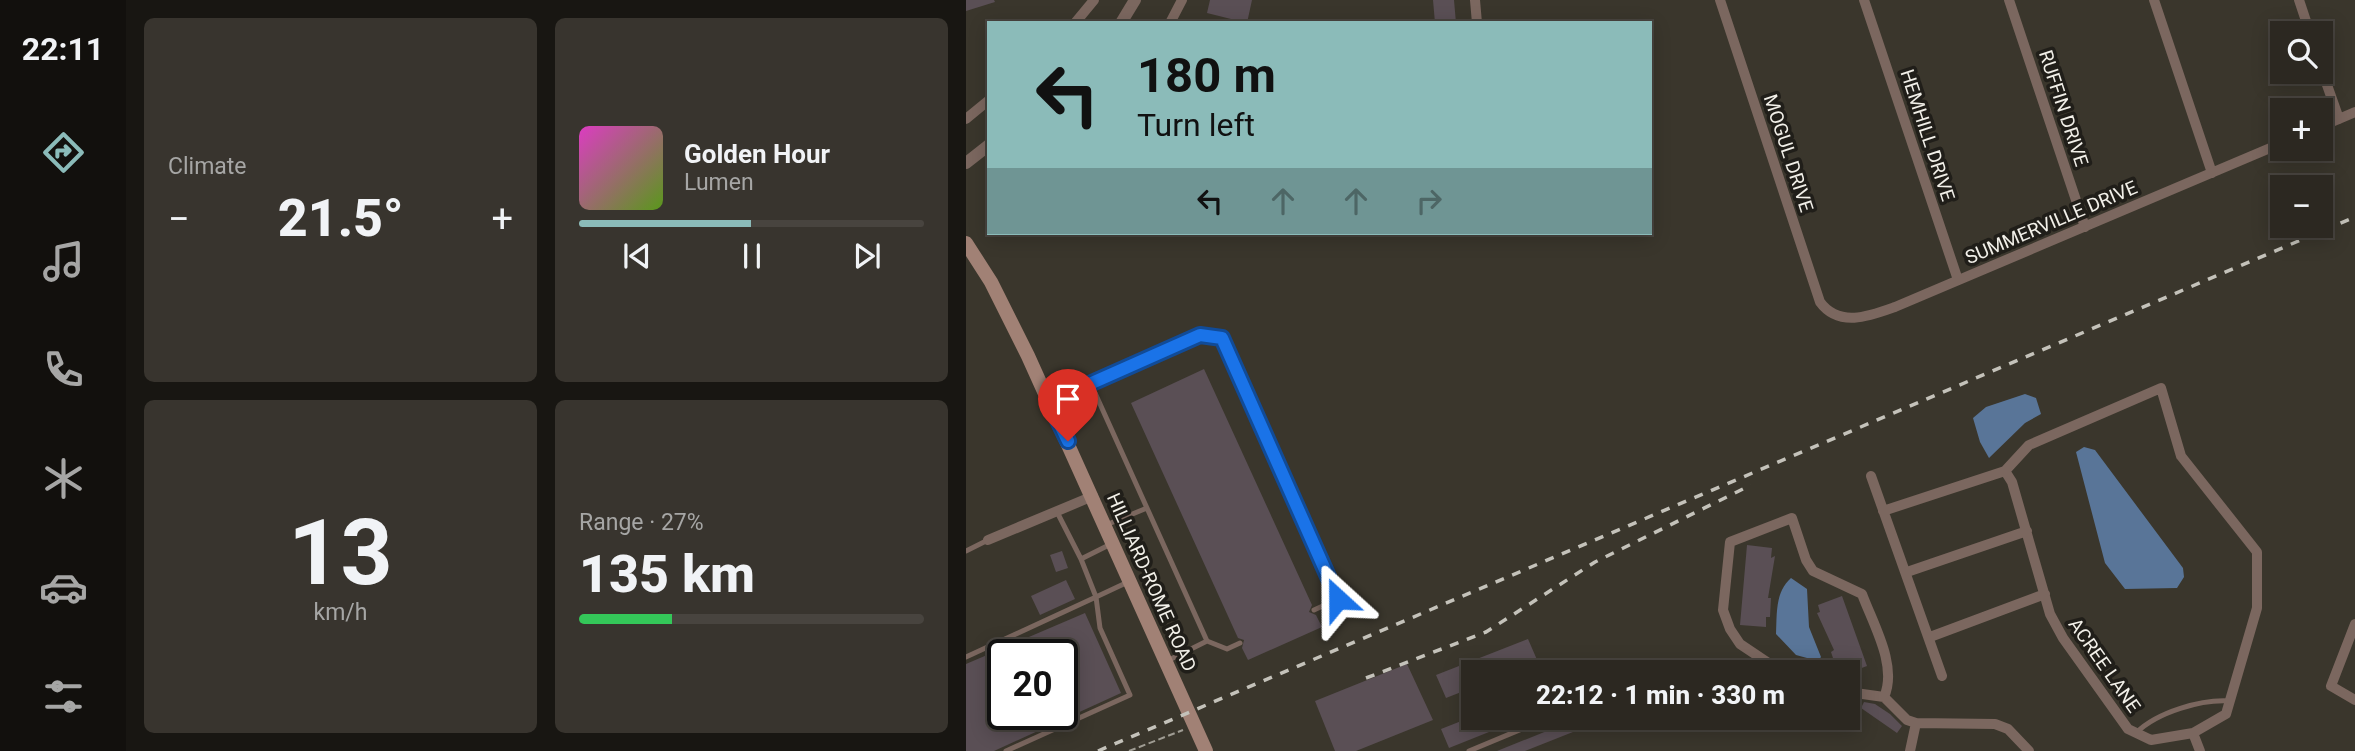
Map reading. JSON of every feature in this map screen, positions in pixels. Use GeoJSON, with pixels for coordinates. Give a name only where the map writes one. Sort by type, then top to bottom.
{"type":"FeatureCollection","features":[{"type":"Feature","properties":{"kind":"main road","name":"HILLIARD-ROME ROAD"},"geometry":{"type":"LineString","coordinates":[[966,243],[991,282],[1049,402],[1206,751]]}},
{"type":"Feature","properties":{"kind":"street"},"geometry":{"type":"LineString","coordinates":[[1077,21],[1094,0]]}},
{"type":"Feature","properties":{"kind":"street"},"geometry":{"type":"LineString","coordinates":[[1122,21],[1135,0]]}},
{"type":"Feature","properties":{"kind":"street"},"geometry":{"type":"LineString","coordinates":[[1171,21],[1182,0]]}},
{"type":"Feature","properties":{"kind":"street"},"geometry":{"type":"LineString","coordinates":[[1475,0],[1478,21]]}},
{"type":"Feature","properties":{"kind":"street","name":"MOGUL DRIVE"},"geometry":{"type":"LineString","coordinates":[[1720,0],[1820,302],[1832,314]]}},
{"type":"Feature","properties":{"kind":"street","name":"HEMHILL DRIVE"},"geometry":{"type":"LineString","coordinates":[[1864,0],[1958,280]]}},
{"type":"Feature","properties":{"kind":"street","name":"RUFFIN DRIVE"},"geometry":{"type":"LineString","coordinates":[[2009,0],[2085,227]]}},
{"type":"Feature","properties":{"kind":"street"},"geometry":{"type":"LineString","coordinates":[[2154,0],[2212,173]]}},
{"type":"Feature","properties":{"kind":"street"},"geometry":{"type":"LineString","coordinates":[[2299,0],[2306,21]]}},
{"type":"Feature","properties":{"kind":"street"},"geometry":{"type":"LineString","coordinates":[[2327,84],[2339,119]]}},
{"type":"Feature","properties":{"kind":"street"},"geometry":{"type":"LineString","coordinates":[[966,119],[987,102]]}},
{"type":"Feature","properties":{"kind":"street"},"geometry":{"type":"LineString","coordinates":[[2333,122],[2355,112]]}},
{"type":"Feature","properties":{"kind":"street"},"geometry":{"type":"LineString","coordinates":[[966,163],[987,147]]}},
{"type":"Feature","properties":{"kind":"street","name":"SUMMERVILLE DRIVE"},"geometry":{"type":"LineString","coordinates":[[1832,314],[1842,318],[1865,317],[2270,148]]}},
{"type":"Feature","properties":{"kind":"street"},"geometry":{"type":"LineString","coordinates":[[1883,511],[2005,471],[2029,445],[2161,388],[2181,456],[2257,552],[2257,608],[2226,714],[2193,733],[2200,751]]}},
{"type":"Feature","properties":{"kind":"street","name":"ACREE LANE"},"geometry":{"type":"LineString","coordinates":[[2005,471],[2012,482],[2050,614],[2063,638],[2128,729],[2151,740],[2193,733]]}},
{"type":"Feature","properties":{"kind":"street"},"geometry":{"type":"LineString","coordinates":[[1871,476],[1942,676]]}},
{"type":"Feature","properties":{"kind":"street"},"geometry":{"type":"LineString","coordinates":[[988,540],[1093,496]]}},
{"type":"Feature","properties":{"kind":"street"},"geometry":{"type":"LineString","coordinates":[[1764,660],[1740,644],[1723,610],[1730,542],[1792,518],[1806,560],[1813,571],[1862,594],[1888,669],[1890,684],[1884,697]]}},
{"type":"Feature","properties":{"kind":"street"},"geometry":{"type":"LineString","coordinates":[[1907,572],[2027,531]]}},
{"type":"Feature","properties":{"kind":"street"},"geometry":{"type":"LineString","coordinates":[[1930,637],[2045,594]]}},
{"type":"Feature","properties":{"kind":"street"},"geometry":{"type":"LineString","coordinates":[[2355,624],[2331,686],[2355,700]]}},
{"type":"Feature","properties":{"kind":"street"},"geometry":{"type":"LineString","coordinates":[[1860,694],[1884,697],[1907,720],[1916,723],[1995,724],[2008,729],[2029,751]]}},
{"type":"Feature","properties":{"kind":"street"},"geometry":{"type":"LineString","coordinates":[[1910,751],[1916,723]]}},
{"type":"Feature","properties":{"kind":"lane"},"geometry":{"type":"LineString","coordinates":[[1049,402],[1200,335],[1222,338],[1338,599],[1314,610]]}},
{"type":"Feature","properties":{"kind":"lane"},"geometry":{"type":"LineString","coordinates":[[1091,384],[1207,641],[1227,649],[1240,643]]}},
{"type":"Feature","properties":{"kind":"lane"},"geometry":{"type":"LineString","coordinates":[[1106,526],[1147,508]]}},
{"type":"Feature","properties":{"kind":"lane"},"geometry":{"type":"LineString","coordinates":[[1006,751],[1130,695],[1100,628],[1096,597],[1081,559],[1057,511]]}},
{"type":"Feature","properties":{"kind":"lane"},"geometry":{"type":"LineString","coordinates":[[966,551],[988,540]]}},
{"type":"Feature","properties":{"kind":"lane"},"geometry":{"type":"LineString","coordinates":[[1081,559],[1114,543]]}},
{"type":"Feature","properties":{"kind":"lane"},"geometry":{"type":"LineString","coordinates":[[966,657],[1131,581]]}},
{"type":"Feature","properties":{"kind":"lane"},"geometry":{"type":"LineString","coordinates":[[1167,661],[1207,641]]}},
{"type":"Feature","properties":{"kind":"lane"},"geometry":{"type":"LineString","coordinates":[[2136,733],[2146,723],[2212,700],[2230,701]]}},
{"type":"Feature","properties":{"kind":"lane"},"geometry":{"type":"LineString","coordinates":[[1469,751],[1519,730]]}},
{"type":"Feature","properties":{"kind":"path"},"geometry":{"type":"LineString","coordinates":[[1129,751],[1195,725]]}},
{"type":"Feature","properties":{"kind":"water"},"geometry":{"type":"Polygon","coordinates":[[[2025,394],[2036,398],[2041,414],[2025,423],[1989,458],[1980,442],[1973,418],[1986,407],[2025,394]]]}},
{"type":"Feature","properties":{"kind":"water"},"geometry":{"type":"Polygon","coordinates":[[[2084,447],[2095,450],[2183,568],[2184,577],[2177,588],[2125,589],[2105,563],[2076,452],[2084,447]]]}},
{"type":"Feature","properties":{"kind":"water"},"geometry":{"type":"Polygon","coordinates":[[[1791,578],[1807,589],[1809,627],[1821,657],[1819,660],[1796,655],[1776,634],[1779,597],[1791,578]]]}},
{"type":"Feature","properties":{"kind":"building"},"geometry":{"type":"Polygon","coordinates":[[[966,0],[994,0],[995,2],[966,11],[966,0]]]}},
{"type":"Feature","properties":{"kind":"building"},"geometry":{"type":"Polygon","coordinates":[[[1210,0],[1252,0],[1247,21],[1207,13],[1210,0]]]}},
{"type":"Feature","properties":{"kind":"building"},"geometry":{"type":"Polygon","coordinates":[[[1433,0],[1454,0],[1456,21],[1435,21],[1433,0]]]}},
{"type":"Feature","properties":{"kind":"building"},"geometry":{"type":"Polygon","coordinates":[[[1204,369],[1312,605],[1309,612],[1316,615],[1322,627],[1248,660],[1242,648],[1244,640],[1238,638],[1131,403],[1204,369]]]}},
{"type":"Feature","properties":{"kind":"building"},"geometry":{"type":"Polygon","coordinates":[[[1747,545],[1772,548],[1771,558],[1775,556],[1768,598],[1771,598],[1770,617],[1766,617],[1766,627],[1740,625],[1747,545]]]}},
{"type":"Feature","properties":{"kind":"building"},"geometry":{"type":"Polygon","coordinates":[[[1062,551],[1068,568],[1056,572],[1050,555],[1062,551]]]}},
{"type":"Feature","properties":{"kind":"building"},"geometry":{"type":"Polygon","coordinates":[[[1066,580],[1075,599],[1040,615],[1031,596],[1066,580]]]}},
{"type":"Feature","properties":{"kind":"building"},"geometry":{"type":"Polygon","coordinates":[[[1842,596],[1867,666],[1860,669],[1860,660],[1834,660],[1831,652],[1834,650],[1817,613],[1820,612],[1818,605],[1842,596]]]}},
{"type":"Feature","properties":{"kind":"building"},"geometry":{"type":"Polygon","coordinates":[[[1085,613],[1121,693],[1078,713],[1078,639],[1024,639],[1085,613]]]}},
{"type":"Feature","properties":{"kind":"building"},"geometry":{"type":"Polygon","coordinates":[[[1528,639],[1537,660],[1474,660],[1528,639]]]}},
{"type":"Feature","properties":{"kind":"building"},"geometry":{"type":"Polygon","coordinates":[[[987,655],[987,730],[1040,730],[994,751],[966,751],[966,664],[987,655]]]}},
{"type":"Feature","properties":{"kind":"building"},"geometry":{"type":"Polygon","coordinates":[[[1407,664],[1433,720],[1356,751],[1335,751],[1315,701],[1407,664]]]}},
{"type":"Feature","properties":{"kind":"building"},"geometry":{"type":"Polygon","coordinates":[[[1461,665],[1461,692],[1446,698],[1436,675],[1461,665]]]}},
{"type":"Feature","properties":{"kind":"building"},"geometry":{"type":"Polygon","coordinates":[[[1864,702],[1875,704],[1890,714],[1902,726],[1897,733],[1861,708],[1864,702]]]}},
{"type":"Feature","properties":{"kind":"building"},"geometry":{"type":"Polygon","coordinates":[[[1461,721],[1461,730],[1494,730],[1449,748],[1441,729],[1461,721]]]}},
{"type":"Feature","properties":{"kind":"building"},"geometry":{"type":"Polygon","coordinates":[[[1549,730],[1578,730],[1525,751],[1497,751],[1549,730]]]}},
{"type":"Feature","properties":{"kind":"railway"},"geometry":{"type":"LineString","coordinates":[[1098,751],[2355,217]]}},
{"type":"Feature","properties":{"kind":"railway"},"geometry":{"type":"LineString","coordinates":[[1366,678],[1486,632],[1595,562],[1751,485]]}},
{"type":"Feature","properties":{"kind":"route"},"geometry":{"type":"LineString","coordinates":[[1068,441],[1049,402],[1200,335],[1222,338],[1338,599]]}}]}
